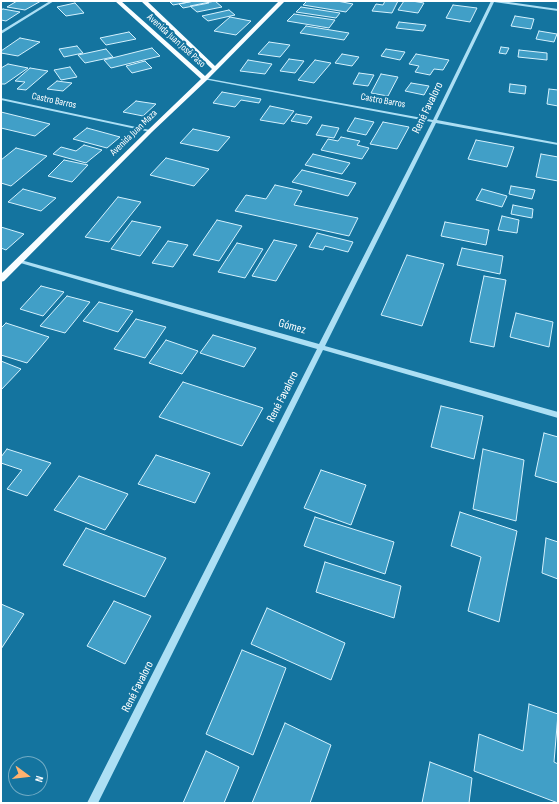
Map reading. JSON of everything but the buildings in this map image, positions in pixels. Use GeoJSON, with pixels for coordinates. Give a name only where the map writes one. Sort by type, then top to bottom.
{"type":"FeatureCollection","features":[{"type":"Feature","properties":{"kind":"main road","name":"Avenida Juan José Paso"},"geometry":{"type":"LineString","coordinates":[[118,1],[205,79]]}},
{"type":"Feature","properties":{"kind":"main road","name":"Avenida Juan José Paso"},"geometry":{"type":"LineString","coordinates":[[144,1],[214,68]]}},
{"type":"Feature","properties":{"kind":"main road","name":"Avenida Juan Maza"},"geometry":{"type":"LineString","coordinates":[[1,279],[150,131],[205,79],[214,68],[282,1]]}},
{"type":"Feature","properties":{"kind":"street"},"geometry":{"type":"LineString","coordinates":[[1,33],[52,1]]}},
{"type":"Feature","properties":{"kind":"street"},"geometry":{"type":"LineString","coordinates":[[493,1],[558,10]]}},
{"type":"Feature","properties":{"kind":"street","name":"René Favaloro"},"geometry":{"type":"LineString","coordinates":[[92,803],[435,120],[493,1]]}},
{"type":"Feature","properties":{"kind":"street","name":"Castro Barros"},"geometry":{"type":"LineString","coordinates":[[205,79],[435,120],[558,144]]}},
{"type":"Feature","properties":{"kind":"street","name":"Castro Barros"},"geometry":{"type":"LineString","coordinates":[[1,99],[150,131]]}},
{"type":"Feature","properties":{"kind":"street","name":"Gómez"},"geometry":{"type":"LineString","coordinates":[[19,261],[558,415]]}}]}
